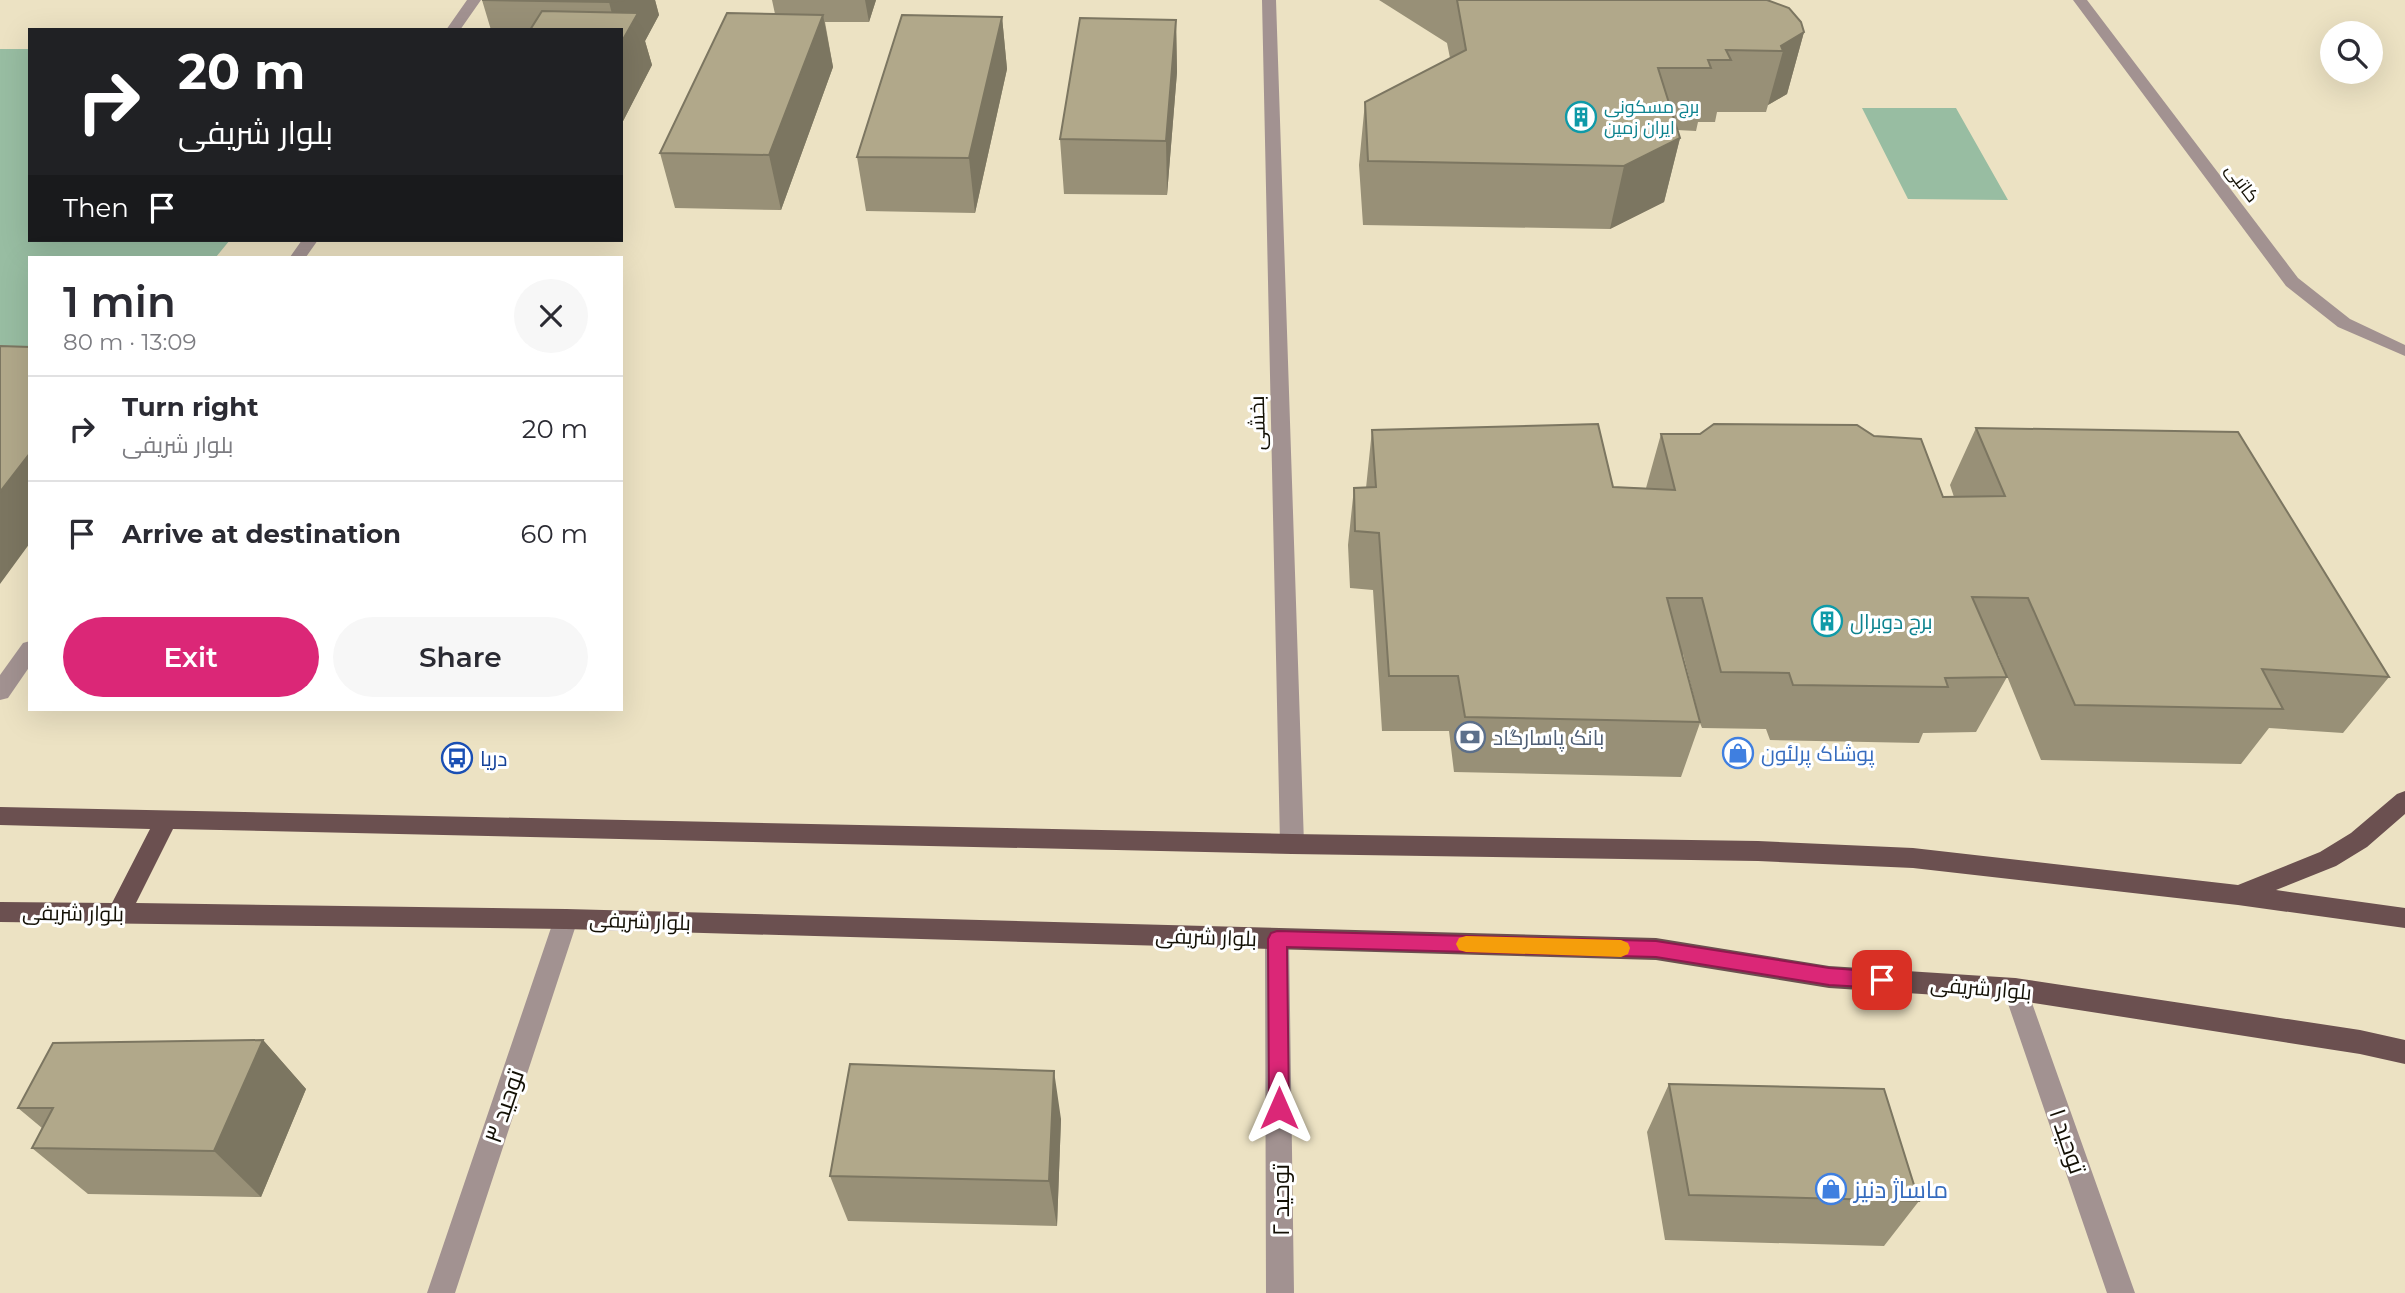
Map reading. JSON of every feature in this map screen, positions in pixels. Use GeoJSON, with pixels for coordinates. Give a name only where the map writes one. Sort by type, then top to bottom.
{"type":"FeatureCollection","features":[{"type":"Feature","properties":{"kind":"main road"},"geometry":{"type":"LineString","coordinates":[[2238,895],[2328,859],[2359,840],[2405,800]]}},
{"type":"Feature","properties":{"kind":"main road"},"geometry":{"type":"LineString","coordinates":[[0,816],[1292,844],[1758,851],[1913,858],[2238,895],[2405,918]]}},
{"type":"Feature","properties":{"kind":"main road"},"geometry":{"type":"LineString","coordinates":[[119,914],[166,820]]}},
{"type":"Feature","properties":{"kind":"main road","name":"بلوار شریفی"},"geometry":{"type":"LineString","coordinates":[[0,912],[566,919],[1656,949],[1829,977],[2015,989],[2360,1042],[2405,1052]]}},
{"type":"Feature","properties":{"kind":"main road"},"geometry":{"type":"LineString","coordinates":[[2360,1042],[2405,1063]]}},
{"type":"Feature","properties":{"kind":"street"},"geometry":{"type":"LineString","coordinates":[[454,28],[474,0]]}},
{"type":"Feature","properties":{"kind":"street","name":"بخشی"},"geometry":{"type":"LineString","coordinates":[[1269,0],[1292,844]]}},
{"type":"Feature","properties":{"kind":"street","name":"کاتبی"},"geometry":{"type":"LineString","coordinates":[[2080,0],[2292,282],[2322,310],[2357,332],[2405,351]]}},
{"type":"Feature","properties":{"kind":"street"},"geometry":{"type":"LineString","coordinates":[[0,692],[28,652]]}},
{"type":"Feature","properties":{"kind":"street","name":"توحید ۳"},"geometry":{"type":"LineString","coordinates":[[441,1293],[566,919]]}},
{"type":"Feature","properties":{"kind":"street","name":"توحید ۲"},"geometry":{"type":"LineString","coordinates":[[1277,939],[1280,1293]]}},
{"type":"Feature","properties":{"kind":"street","name":"توحید ۱"},"geometry":{"type":"LineString","coordinates":[[2015,989],[2121,1293]]}},
{"type":"Feature","properties":{"kind":"green space"},"geometry":{"type":"Polygon","coordinates":[[[0,49],[28,49],[28,242],[228,242],[217,256],[28,256],[28,387],[0,387],[0,49]]]}},
{"type":"Feature","properties":{"kind":"green space"},"geometry":{"type":"Polygon","coordinates":[[[1862,108],[1956,108],[2008,200],[1908,199],[1862,108]]]}},
{"type":"Feature","properties":{"kind":"building"},"geometry":{"type":"Polygon","coordinates":[[[482,0],[624,0],[609,2],[482,0]]]}},
{"type":"Feature","properties":{"kind":"building"},"geometry":{"type":"Polygon","coordinates":[[[1457,0],[1767,0],[1789,8],[1801,22],[1804,32],[1781,46],[1783,51],[1726,50],[1731,60],[1708,60],[1711,68],[1658,68],[1680,138],[1624,166],[1368,161],[1365,102],[1466,50],[1457,0]]]}},
{"type":"Feature","properties":{"kind":"building"},"geometry":{"type":"Polygon","coordinates":[[[542,11],[638,13],[623,39],[623,28],[531,28],[542,11]]]}},
{"type":"Feature","properties":{"kind":"building"},"geometry":{"type":"Polygon","coordinates":[[[727,13],[823,15],[769,155],[660,153],[727,13]]]}},
{"type":"Feature","properties":{"kind":"building"},"geometry":{"type":"Polygon","coordinates":[[[902,15],[1002,17],[969,158],[857,157],[902,15]]]}},
{"type":"Feature","properties":{"kind":"building"},"geometry":{"type":"Polygon","coordinates":[[[1080,18],[1176,20],[1166,141],[1060,139],[1080,18]]]}},
{"type":"Feature","properties":{"kind":"building"},"geometry":{"type":"Polygon","coordinates":[[[0,346],[28,347],[28,456],[0,492],[0,346]]]}},
{"type":"Feature","properties":{"kind":"building","name":"برج دوبرال"},"geometry":{"type":"Polygon","coordinates":[[[1598,424],[1613,487],[1675,490],[1661,434],[1700,434],[1714,424],[1857,425],[1874,436],[1921,439],[1943,497],[2005,496],[1976,428],[2238,432],[2389,677],[2262,669],[2283,709],[2075,705],[2028,598],[1972,597],[2007,677],[1945,678],[1948,687],[1793,685],[1789,673],[1721,672],[1702,598],[1667,598],[1700,722],[1465,717],[1458,676],[1389,676],[1379,533],[1355,531],[1354,488],[1376,487],[1372,430],[1598,424]]]}},
{"type":"Feature","properties":{"kind":"building"},"geometry":{"type":"Polygon","coordinates":[[[263,1040],[214,1151],[32,1148],[53,1108],[18,1108],[53,1043],[263,1040]]]}},
{"type":"Feature","properties":{"kind":"building"},"geometry":{"type":"Polygon","coordinates":[[[850,1064],[1054,1071],[1049,1181],[830,1176],[850,1064]]]}},
{"type":"Feature","properties":{"kind":"building"},"geometry":{"type":"Polygon","coordinates":[[[1669,1084],[1884,1089],[1919,1201],[1689,1195],[1669,1084]]]}},
{"type":"Feature","properties":{"kind":"slow traffic"},"geometry":{"type":"LineString","coordinates":[[1466,944],[1621,948]]}},
{"type":"Feature","properties":{"kind":"place","name":"برج مسکونی ایران زمین"},"geometry":{"type":"Point","coordinates":[1581,117]}},
{"type":"Feature","properties":{"kind":"place","name":"برج دوبرال"},"geometry":{"type":"Point","coordinates":[1827,621]}},
{"type":"Feature","properties":{"kind":"place","name":"بانک پاسارگاد"},"geometry":{"type":"Point","coordinates":[1470,737]}},
{"type":"Feature","properties":{"kind":"place","name":"پوشاک پرلئون"},"geometry":{"type":"Point","coordinates":[1738,753]}},
{"type":"Feature","properties":{"kind":"place","name":"دریا"},"geometry":{"type":"Point","coordinates":[457,758]}},
{"type":"Feature","properties":{"kind":"place","name":"ماساژ دنیز"},"geometry":{"type":"Point","coordinates":[1831,1189]}},
{"type":"Feature","properties":{"kind":"route"},"geometry":{"type":"LineString","coordinates":[[1279,1108],[1277,939],[1656,949],[1829,977],[1882,980]]}}]}
